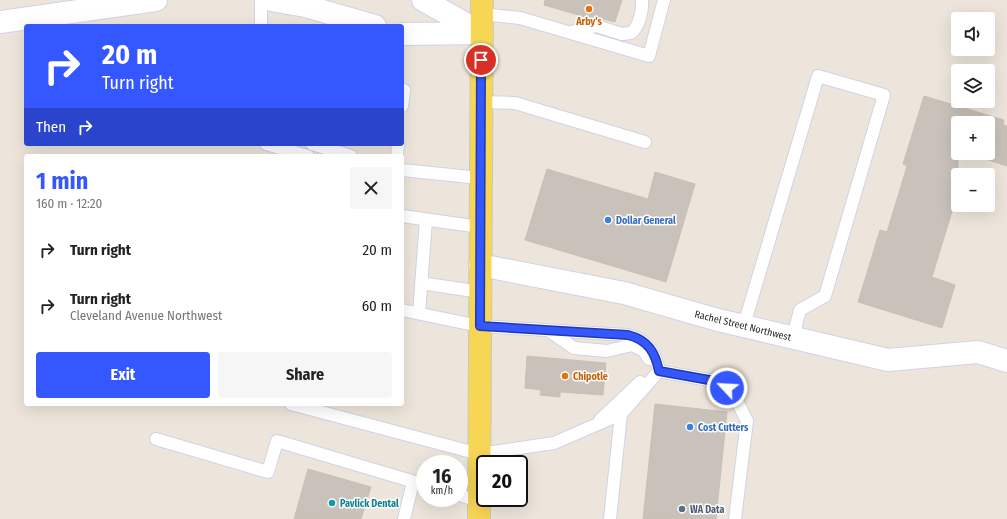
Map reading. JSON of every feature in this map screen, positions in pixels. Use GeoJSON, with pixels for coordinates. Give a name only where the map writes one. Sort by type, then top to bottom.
{"type":"FeatureCollection","features":[{"type":"Feature","properties":{"kind":"main road"},"geometry":{"type":"LineString","coordinates":[[472,505],[479,454],[482,16]]}},
{"type":"Feature","properties":{"kind":"street"},"geometry":{"type":"LineString","coordinates":[[0,22],[156,0]]}},
{"type":"Feature","properties":{"kind":"street"},"geometry":{"type":"LineString","coordinates":[[270,0],[305,6],[367,24]]}},
{"type":"Feature","properties":{"kind":"street"},"geometry":{"type":"LineString","coordinates":[[423,0],[482,16]]}},
{"type":"Feature","properties":{"kind":"street"},"geometry":{"type":"LineString","coordinates":[[404,34],[482,16]]}},
{"type":"Feature","properties":{"kind":"street","name":"Rachel Street Northwest"},"geometry":{"type":"LineString","coordinates":[[480,265],[624,293],[744,325],[888,360],[978,352],[1007,361]]}},
{"type":"Feature","properties":{"kind":"lane"},"geometry":{"type":"LineString","coordinates":[[261,0],[261,24]]}},
{"type":"Feature","properties":{"kind":"lane"},"geometry":{"type":"LineString","coordinates":[[571,32],[596,26],[622,34],[631,33],[637,26],[642,0]]}},
{"type":"Feature","properties":{"kind":"lane"},"geometry":{"type":"LineString","coordinates":[[482,16],[520,18],[649,56],[664,0]]}},
{"type":"Feature","properties":{"kind":"lane"},"geometry":{"type":"LineString","coordinates":[[744,325],[818,76],[884,95],[825,296],[800,310],[793,337]]}},
{"type":"Feature","properties":{"kind":"lane"},"geometry":{"type":"LineString","coordinates":[[481,102],[515,103],[645,142]]}},
{"type":"Feature","properties":{"kind":"lane"},"geometry":{"type":"LineString","coordinates":[[273,146],[301,154]]}},
{"type":"Feature","properties":{"kind":"lane"},"geometry":{"type":"LineString","coordinates":[[318,146],[344,154]]}},
{"type":"Feature","properties":{"kind":"lane"},"geometry":{"type":"LineString","coordinates":[[404,170],[480,178]]}},
{"type":"Feature","properties":{"kind":"lane"},"geometry":{"type":"LineString","coordinates":[[404,216],[480,227]]}},
{"type":"Feature","properties":{"kind":"lane"},"geometry":{"type":"LineString","coordinates":[[419,313],[426,220]]}},
{"type":"Feature","properties":{"kind":"lane"},"geometry":{"type":"LineString","coordinates":[[421,283],[480,292]]}},
{"type":"Feature","properties":{"kind":"lane"},"geometry":{"type":"LineString","coordinates":[[404,310],[480,326],[628,335],[643,341],[653,351],[659,371]]}},
{"type":"Feature","properties":{"kind":"lane"},"geometry":{"type":"LineString","coordinates":[[548,330],[574,348],[608,351],[632,345],[644,351],[648,357],[650,367],[645,378],[593,426]]}},
{"type":"Feature","properties":{"kind":"lane"},"geometry":{"type":"LineString","coordinates":[[299,406],[479,454],[554,443],[622,414],[659,371]]}},
{"type":"Feature","properties":{"kind":"lane"},"geometry":{"type":"LineString","coordinates":[[659,371],[720,382],[734,394],[747,421],[735,519]]}},
{"type":"Feature","properties":{"kind":"lane"},"geometry":{"type":"LineString","coordinates":[[610,519],[622,414]]}},
{"type":"Feature","properties":{"kind":"lane"},"geometry":{"type":"LineString","coordinates":[[156,439],[268,472],[277,441],[416,482]]}},
{"type":"Feature","properties":{"kind":"lane"},"geometry":{"type":"LineString","coordinates":[[404,519],[416,490]]}},
{"type":"Feature","properties":{"kind":"building","name":"Arby's"},"geometry":{"type":"Polygon","coordinates":[[[545,0],[622,0],[615,22],[603,19],[592,19],[544,5],[545,0]]]}},
{"type":"Feature","properties":{"kind":"building"},"geometry":{"type":"Polygon","coordinates":[[[924,96],[951,104],[951,108],[964,108],[991,116],[951,116],[951,160],[958,160],[958,168],[951,168],[952,212],[932,277],[955,285],[942,328],[858,302],[880,230],[887,232],[907,166],[903,164],[924,96]]]}},
{"type":"Feature","properties":{"kind":"building"},"geometry":{"type":"Polygon","coordinates":[[[995,117],[1004,120],[1003,125],[1007,126],[1007,166],[989,160],[995,160],[995,117]]]}},
{"type":"Feature","properties":{"kind":"building","name":"Dollar General"},"geometry":{"type":"Polygon","coordinates":[[[547,169],[648,199],[655,172],[695,184],[666,282],[525,240],[547,169]]]}},
{"type":"Feature","properties":{"kind":"building","name":"Chipotle"},"geometry":{"type":"Polygon","coordinates":[[[527,356],[606,363],[603,395],[560,392],[560,397],[540,395],[541,390],[525,388],[527,356]]]}},
{"type":"Feature","properties":{"kind":"building"},"geometry":{"type":"Polygon","coordinates":[[[655,404],[727,412],[716,519],[643,519],[655,404]]]}},
{"type":"Feature","properties":{"kind":"building","name":"Pavlick Dental"},"geometry":{"type":"Polygon","coordinates":[[[308,469],[371,487],[361,519],[294,519],[308,469]]]}},
{"type":"Feature","properties":{"kind":"place","name":"Arby's"},"geometry":{"type":"Point","coordinates":[589,9]}},
{"type":"Feature","properties":{"kind":"place","name":"Dollar General"},"geometry":{"type":"Point","coordinates":[608,220]}},
{"type":"Feature","properties":{"kind":"place","name":"Chipotle"},"geometry":{"type":"Point","coordinates":[565,376]}},
{"type":"Feature","properties":{"kind":"place","name":"Cost Cutters"},"geometry":{"type":"Point","coordinates":[690,427]}},
{"type":"Feature","properties":{"kind":"place","name":"Pavlick Dental"},"geometry":{"type":"Point","coordinates":[332,503]}},
{"type":"Feature","properties":{"kind":"place","name":"WA Data"},"geometry":{"type":"Point","coordinates":[682,509]}},
{"type":"Feature","properties":{"kind":"route"},"geometry":{"type":"LineString","coordinates":[[481,60],[480,326],[628,335],[636,337],[649,345],[657,360],[659,371],[720,382],[727,388]]}}]}
